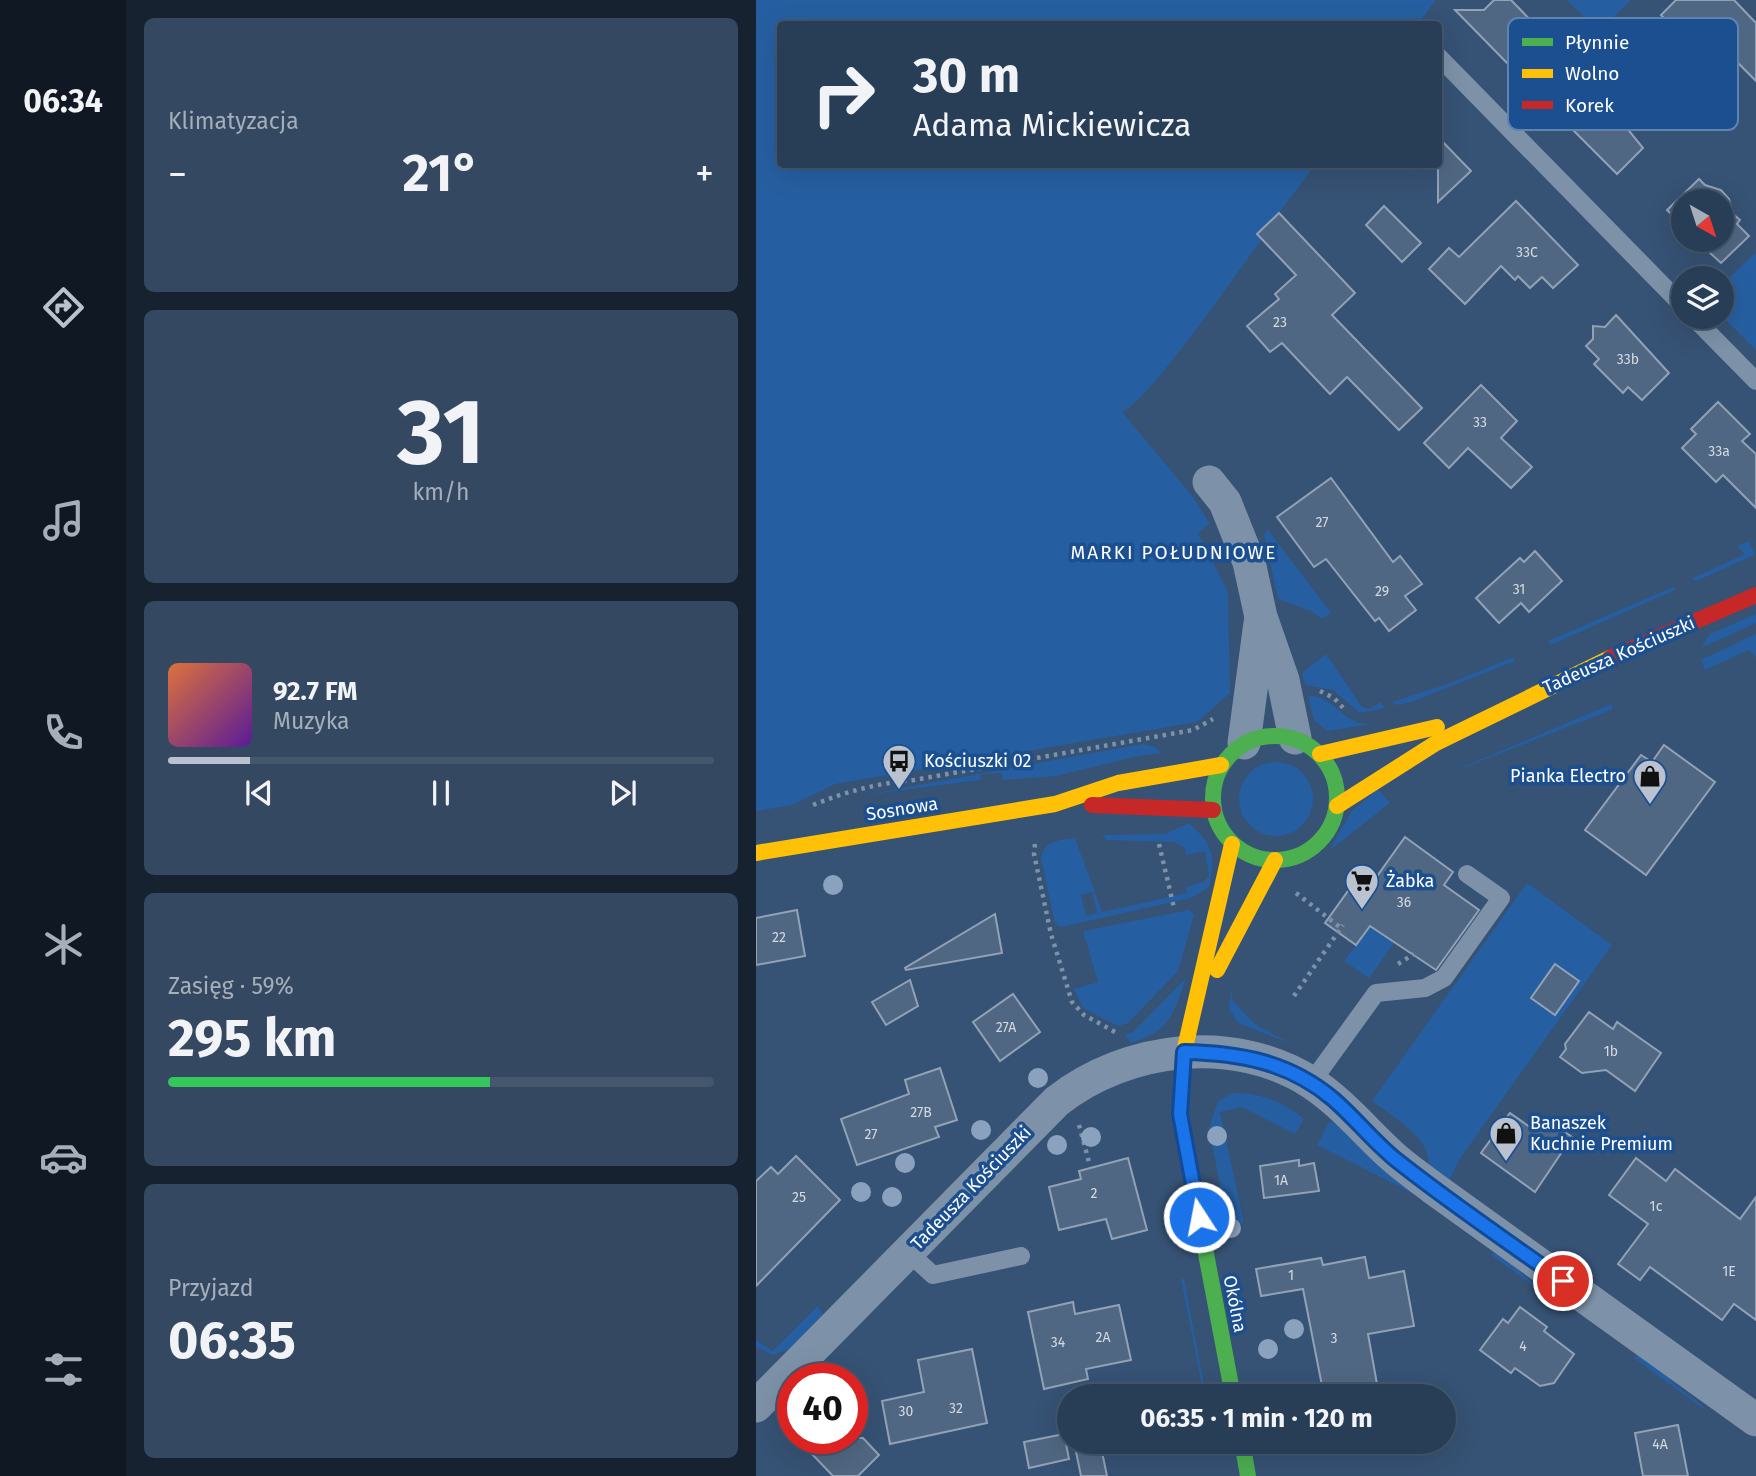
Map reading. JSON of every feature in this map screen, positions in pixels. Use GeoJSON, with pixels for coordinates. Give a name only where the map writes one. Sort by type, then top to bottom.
{"type":"FeatureCollection","features":[{"type":"Feature","properties":{"kind":"street"},"geometry":{"type":"LineString","coordinates":[[1209,482],[1225,502],[1238,530],[1261,617],[1307,746],[1332,773],[1337,806],[1331,824],[1316,844],[1293,857],[1275,860],[1254,857],[1232,844],[1224,834],[1213,810],[1214,784],[1233,754],[1261,617]]}},
{"type":"Feature","properties":{"kind":"street","name":"Tadeusza Kościuszki"},"geometry":{"type":"LineString","coordinates":[[1337,806],[1382,774],[1482,715],[1756,594]]}},
{"type":"Feature","properties":{"kind":"street","name":"Tadeusza Kościuszki"},"geometry":{"type":"LineString","coordinates":[[1307,746],[1482,715]]}},
{"type":"Feature","properties":{"kind":"street"},"geometry":{"type":"LineString","coordinates":[[1233,754],[1269,736],[1307,746]]}},
{"type":"Feature","properties":{"kind":"street","name":"Sosnowa"},"geometry":{"type":"LineString","coordinates":[[756,853],[1055,804],[1118,783],[1233,754]]}},
{"type":"Feature","properties":{"kind":"street","name":"Sosnowa"},"geometry":{"type":"LineString","coordinates":[[1055,804],[1122,804],[1213,810]]}},
{"type":"Feature","properties":{"kind":"street"},"geometry":{"type":"LineString","coordinates":[[1184,1052],[1232,844]]}},
{"type":"Feature","properties":{"kind":"street"},"geometry":{"type":"LineString","coordinates":[[1195,1008],[1275,860]]}},
{"type":"Feature","properties":{"kind":"street","name":"Tadeusza Kościuszki"},"geometry":{"type":"LineString","coordinates":[[762,1388],[909,1252],[1027,1130],[1079,1085],[1113,1068],[1184,1052],[1218,1053],[1263,1060],[1311,1083],[1332,1098],[1393,1157],[1756,1420]]}},
{"type":"Feature","properties":{"kind":"street","name":"Okólna"},"geometry":{"type":"LineString","coordinates":[[1184,1052],[1180,1114],[1231,1384]]}},
{"type":"Feature","properties":{"kind":"street"},"geometry":{"type":"LineString","coordinates":[[1244,1454],[1248,1476]]}},
{"type":"Feature","properties":{"kind":"lane"},"geometry":{"type":"LineString","coordinates":[[1442,60],[1508,127]]}},
{"type":"Feature","properties":{"kind":"lane"},"geometry":{"type":"LineString","coordinates":[[1511,130],[1671,294]]}},
{"type":"Feature","properties":{"kind":"lane"},"geometry":{"type":"LineString","coordinates":[[1705,329],[1756,382]]}},
{"type":"Feature","properties":{"kind":"lane"},"geometry":{"type":"LineString","coordinates":[[1311,1083],[1376,993],[1425,988],[1444,978],[1501,898],[1467,874]]}},
{"type":"Feature","properties":{"kind":"lane"},"geometry":{"type":"LineString","coordinates":[[909,1252],[933,1275],[1021,1256]]}},
{"type":"Feature","properties":{"kind":"path"},"geometry":{"type":"LineString","coordinates":[[808,807],[844,792],[888,782],[1193,730],[1202,727],[1220,713]]}},
{"type":"Feature","properties":{"kind":"path"},"geometry":{"type":"LineString","coordinates":[[1159,837],[1158,846],[1174,908]]}},
{"type":"Feature","properties":{"kind":"path"},"geometry":{"type":"LineString","coordinates":[[1042,838],[1034,846],[1034,854],[1051,934],[1072,1002],[1084,1015],[1110,1027],[1121,1040]]}},
{"type":"Feature","properties":{"kind":"path"},"geometry":{"type":"LineString","coordinates":[[1290,889],[1342,926],[1294,996]]}},
{"type":"Feature","properties":{"kind":"path"},"geometry":{"type":"LineString","coordinates":[[1082,1136],[1089,1162]]}},
{"type":"Feature","properties":{"kind":"shaded area"},"geometry":{"type":"Polygon","coordinates":[[[756,0],[1436,0],[1420,21],[777,21],[777,168],[1313,168],[1279,213],[1257,233],[1262,239],[1215,305],[1152,384],[1122,412],[1193,497],[1210,524],[1198,533],[1228,592],[1230,693],[1197,722],[835,784],[792,805],[756,811],[756,0]]]}},
{"type":"Feature","properties":{"kind":"shaded area"},"geometry":{"type":"Polygon","coordinates":[[[1567,0],[1631,0],[1612,18],[1586,18],[1567,0]]]}},
{"type":"Feature","properties":{"kind":"shaded area"},"geometry":{"type":"Polygon","coordinates":[[[1756,252],[1756,350],[1734,328],[1734,273],[1756,252]]]}},
{"type":"Feature","properties":{"kind":"shaded area"},"geometry":{"type":"Polygon","coordinates":[[[1268,530],[1331,613],[1322,619],[1311,611],[1278,599],[1264,534],[1268,530]]]}},
{"type":"Feature","properties":{"kind":"shaded area"},"geometry":{"type":"Polygon","coordinates":[[[1749,541],[1755,555],[1696,581],[1693,578],[1745,554],[1737,546],[1749,541]]]}},
{"type":"Feature","properties":{"kind":"shaded area"},"geometry":{"type":"Polygon","coordinates":[[[1673,587],[1675,590],[1550,645],[1548,641],[1673,587]]]}},
{"type":"Feature","properties":{"kind":"shaded area"},"geometry":{"type":"Polygon","coordinates":[[[1756,614],[1756,623],[1701,648],[1710,634],[1756,614]]]}},
{"type":"Feature","properties":{"kind":"shaded area"},"geometry":{"type":"Polygon","coordinates":[[[1756,634],[1756,657],[1749,650],[1705,670],[1701,660],[1756,634]]]}},
{"type":"Feature","properties":{"kind":"shaded area"},"geometry":{"type":"Polygon","coordinates":[[[1326,654],[1362,707],[1370,709],[1380,702],[1385,708],[1360,713],[1333,690],[1305,685],[1302,673],[1326,654]]]}},
{"type":"Feature","properties":{"kind":"shaded area"},"geometry":{"type":"Polygon","coordinates":[[[1513,657],[1515,661],[1411,702],[1395,705],[1392,702],[1453,682],[1513,657]]]}},
{"type":"Feature","properties":{"kind":"shaded area"},"geometry":{"type":"Polygon","coordinates":[[[1308,696],[1325,700],[1353,720],[1371,724],[1327,731],[1314,720],[1308,696]]]}},
{"type":"Feature","properties":{"kind":"shaded area"},"geometry":{"type":"Polygon","coordinates":[[[1611,704],[1613,709],[1440,777],[1611,704]]]}},
{"type":"Feature","properties":{"kind":"shaded area"},"geometry":{"type":"Polygon","coordinates":[[[1142,744],[1155,747],[1162,753],[1138,756],[1056,776],[1003,780],[1002,773],[982,774],[980,780],[865,795],[1142,744]]]}},
{"type":"Feature","properties":{"kind":"shaded area"},"geometry":{"type":"Polygon","coordinates":[[[1276,762],[1290,765],[1302,773],[1310,785],[1313,799],[1310,813],[1302,825],[1290,833],[1276,836],[1262,833],[1250,825],[1242,813],[1239,799],[1242,785],[1250,773],[1262,765],[1276,762]]]}},
{"type":"Feature","properties":{"kind":"shaded area"},"geometry":{"type":"Polygon","coordinates":[[[1378,789],[1390,803],[1329,851],[1351,812],[1378,789]]]}},
{"type":"Feature","properties":{"kind":"shaded area"},"geometry":{"type":"Polygon","coordinates":[[[1189,823],[1203,838],[1212,859],[1209,887],[1191,898],[1061,927],[1055,924],[1041,858],[1049,844],[1075,838],[1102,912],[1187,893],[1186,887],[1204,882],[1209,876],[1205,851],[1186,855],[1185,848],[1175,842],[1106,840],[1102,835],[1165,834],[1189,823]],[[1092,892],[1081,895],[1086,916],[1097,913],[1092,892]]]}},
{"type":"Feature","properties":{"kind":"shaded area"},"geometry":{"type":"Polygon","coordinates":[[[1527,883],[1612,945],[1459,1160],[1449,1181],[1428,1163],[1423,1145],[1416,1136],[1372,1101],[1527,883]]]}},
{"type":"Feature","properties":{"kind":"shaded area"},"geometry":{"type":"Polygon","coordinates":[[[1189,910],[1194,915],[1178,971],[1128,1023],[1118,1026],[1083,1008],[1074,989],[1098,982],[1083,931],[1189,910]]]}},
{"type":"Feature","properties":{"kind":"shaded area"},"geometry":{"type":"Polygon","coordinates":[[[1370,926],[1394,943],[1369,978],[1344,961],[1370,926]]]}},
{"type":"Feature","properties":{"kind":"shaded area"},"geometry":{"type":"Polygon","coordinates":[[[1186,978],[1168,1020],[1154,1033],[1131,1043],[1125,1035],[1133,1032],[1186,978]]]}},
{"type":"Feature","properties":{"kind":"shaded area"},"geometry":{"type":"Polygon","coordinates":[[[1232,987],[1232,1000],[1256,1025],[1292,1044],[1238,1023],[1229,1008],[1232,987]]]}},
{"type":"Feature","properties":{"kind":"shaded area"},"geometry":{"type":"Polygon","coordinates":[[[1233,1093],[1253,1094],[1271,1099],[1304,1119],[1295,1134],[1242,1107],[1220,1112],[1244,1223],[1228,1226],[1209,1128],[1218,1101],[1233,1093]]]}},
{"type":"Feature","properties":{"kind":"shaded area"},"geometry":{"type":"Polygon","coordinates":[[[1329,1122],[1338,1123],[1391,1177],[1419,1192],[1500,1252],[1557,1303],[1490,1254],[1498,1252],[1420,1197],[1317,1145],[1329,1122]]]}},
{"type":"Feature","properties":{"kind":"shaded area"},"geometry":{"type":"Polygon","coordinates":[[[1181,1279],[1184,1279],[1204,1384],[1181,1279]]]}},
{"type":"Feature","properties":{"kind":"shaded area"},"geometry":{"type":"Polygon","coordinates":[[[818,1306],[823,1314],[789,1349],[773,1355],[756,1347],[756,1340],[773,1351],[818,1306]]]}},
{"type":"Feature","properties":{"kind":"shaded area"},"geometry":{"type":"Polygon","coordinates":[[[1637,1356],[1656,1367],[1708,1412],[1634,1358],[1637,1356]]]}},
{"type":"Feature","properties":{"kind":"building"},"geometry":{"type":"Polygon","coordinates":[[[1494,0],[1511,0],[1528,18],[1508,18],[1508,64],[1455,10],[1484,10],[1494,0]]]}},
{"type":"Feature","properties":{"kind":"building"},"geometry":{"type":"Polygon","coordinates":[[[1676,0],[1734,0],[1756,23],[1756,81],[1738,63],[1738,18],[1664,18],[1661,15],[1676,0]]]}},
{"type":"Feature","properties":{"kind":"building"},"geometry":{"type":"Polygon","coordinates":[[[1573,130],[1628,130],[1643,148],[1617,174],[1573,130]]]}},
{"type":"Feature","properties":{"kind":"building"},"geometry":{"type":"Polygon","coordinates":[[[1442,141],[1471,171],[1438,202],[1438,168],[1442,168],[1442,141]]]}},
{"type":"Feature","properties":{"kind":"building"},"geometry":{"type":"Polygon","coordinates":[[[1699,179],[1705,185],[1718,189],[1689,189],[1699,179]]]}},
{"type":"Feature","properties":{"kind":"building"},"geometry":{"type":"Polygon","coordinates":[[[1516,201],[1578,265],[1553,288],[1542,277],[1530,288],[1518,276],[1515,280],[1501,266],[1465,304],[1429,269],[1449,248],[1459,257],[1516,201]]]}},
{"type":"Feature","properties":{"kind":"building"},"geometry":{"type":"Polygon","coordinates":[[[1384,206],[1421,243],[1402,262],[1366,225],[1384,206]]]}},
{"type":"Feature","properties":{"kind":"building"},"geometry":{"type":"Polygon","coordinates":[[[1279,213],[1355,293],[1332,315],[1422,408],[1399,430],[1347,377],[1330,394],[1282,343],[1270,352],[1247,326],[1279,299],[1275,294],[1296,275],[1257,234],[1279,213]]]}},
{"type":"Feature","properties":{"kind":"building"},"geometry":{"type":"Polygon","coordinates":[[[1734,215],[1740,220],[1737,224],[1749,236],[1734,250],[1734,215]]]}},
{"type":"Feature","properties":{"kind":"building"},"geometry":{"type":"Polygon","coordinates":[[[1709,252],[1732,252],[1721,263],[1709,252]]]}},
{"type":"Feature","properties":{"kind":"building"},"geometry":{"type":"Polygon","coordinates":[[[1616,315],[1669,373],[1642,400],[1628,387],[1623,393],[1594,364],[1599,359],[1586,346],[1593,339],[1593,326],[1605,327],[1616,315]]]}},
{"type":"Feature","properties":{"kind":"building"},"geometry":{"type":"Polygon","coordinates":[[[1481,385],[1517,421],[1501,438],[1532,467],[1511,488],[1468,448],[1449,468],[1424,443],[1481,385]]]}},
{"type":"Feature","properties":{"kind":"building"},"geometry":{"type":"Polygon","coordinates":[[[1718,402],[1750,434],[1742,441],[1756,454],[1756,508],[1723,475],[1716,482],[1682,448],[1696,434],[1691,429],[1718,402]]]}},
{"type":"Feature","properties":{"kind":"building"},"geometry":{"type":"Polygon","coordinates":[[[1331,478],[1393,562],[1400,556],[1422,584],[1405,596],[1416,610],[1389,631],[1379,618],[1375,621],[1326,559],[1314,567],[1277,517],[1331,478]]]}},
{"type":"Feature","properties":{"kind":"building"},"geometry":{"type":"Polygon","coordinates":[[[1535,551],[1562,581],[1529,612],[1521,603],[1499,623],[1476,598],[1520,558],[1524,562],[1535,551]]]}},
{"type":"Feature","properties":{"kind":"building","name":"Pianka Electro"},"geometry":{"type":"Polygon","coordinates":[[[1664,745],[1715,782],[1646,875],[1585,830],[1641,755],[1652,762],[1664,745]]]}},
{"type":"Feature","properties":{"kind":"building"},"geometry":{"type":"Polygon","coordinates":[[[1405,837],[1453,872],[1444,885],[1479,910],[1436,970],[1370,926],[1356,945],[1325,923],[1353,884],[1365,893],[1405,837]]]}},
{"type":"Feature","properties":{"kind":"building"},"geometry":{"type":"Polygon","coordinates":[[[797,910],[805,956],[756,965],[756,918],[797,910]]]}},
{"type":"Feature","properties":{"kind":"building"},"geometry":{"type":"Polygon","coordinates":[[[995,914],[1002,953],[906,970],[905,968],[995,914]]]}},
{"type":"Feature","properties":{"kind":"building"},"geometry":{"type":"Polygon","coordinates":[[[1555,964],[1579,981],[1555,1015],[1531,998],[1555,964]]]}},
{"type":"Feature","properties":{"kind":"building"},"geometry":{"type":"Polygon","coordinates":[[[910,980],[918,1006],[886,1025],[872,1002],[910,980]]]}},
{"type":"Feature","properties":{"kind":"building"},"geometry":{"type":"Polygon","coordinates":[[[1013,994],[1040,1032],[1000,1061],[973,1022],[1013,994]]]}},
{"type":"Feature","properties":{"kind":"building"},"geometry":{"type":"Polygon","coordinates":[[[1589,1012],[1613,1029],[1617,1022],[1661,1053],[1635,1091],[1606,1070],[1582,1073],[1560,1057],[1566,1049],[1565,1044],[1589,1012]]]}},
{"type":"Feature","properties":{"kind":"building"},"geometry":{"type":"Polygon","coordinates":[[[940,1068],[957,1120],[935,1127],[939,1137],[857,1165],[841,1119],[909,1094],[905,1080],[940,1068]]]}},
{"type":"Feature","properties":{"kind":"building"},"geometry":{"type":"Polygon","coordinates":[[[1510,1113],[1534,1130],[1544,1117],[1572,1137],[1535,1192],[1481,1153],[1510,1113]]]}},
{"type":"Feature","properties":{"kind":"building"},"geometry":{"type":"Polygon","coordinates":[[[796,1156],[840,1200],[756,1286],[756,1181],[771,1167],[778,1174],[796,1156]]]}},
{"type":"Feature","properties":{"kind":"building"},"geometry":{"type":"Polygon","coordinates":[[[1128,1158],[1147,1230],[1112,1239],[1106,1219],[1059,1230],[1049,1187],[1081,1179],[1079,1171],[1128,1158]]]}},
{"type":"Feature","properties":{"kind":"building"},"geometry":{"type":"Polygon","coordinates":[[[1636,1158],[1666,1181],[1675,1169],[1740,1219],[1756,1197],[1756,1320],[1734,1304],[1722,1320],[1650,1267],[1640,1280],[1618,1264],[1648,1224],[1609,1195],[1636,1158]]]}},
{"type":"Feature","properties":{"kind":"building"},"geometry":{"type":"Polygon","coordinates":[[[1299,1160],[1299,1166],[1314,1163],[1319,1191],[1264,1198],[1260,1166],[1299,1160]]]}},
{"type":"Feature","properties":{"kind":"building"},"geometry":{"type":"Polygon","coordinates":[[[1365,1257],[1369,1278],[1404,1271],[1414,1326],[1368,1334],[1377,1384],[1322,1384],[1303,1289],[1261,1296],[1256,1269],[1321,1258],[1323,1265],[1365,1257]]]}},
{"type":"Feature","properties":{"kind":"building"},"geometry":{"type":"Polygon","coordinates":[[[1073,1302],[1075,1314],[1119,1305],[1131,1360],[1086,1369],[1088,1379],[1044,1389],[1028,1312],[1073,1302]]]}},
{"type":"Feature","properties":{"kind":"building"},"geometry":{"type":"Polygon","coordinates":[[[1520,1307],[1547,1327],[1544,1331],[1574,1354],[1554,1383],[1540,1386],[1515,1368],[1511,1373],[1480,1350],[1503,1319],[1508,1323],[1520,1307]]]}},
{"type":"Feature","properties":{"kind":"building"},"geometry":{"type":"Polygon","coordinates":[[[972,1349],[987,1423],[890,1444],[882,1401],[924,1392],[918,1360],[972,1349]]]}},
{"type":"Feature","properties":{"kind":"building"},"geometry":{"type":"Polygon","coordinates":[[[1678,1425],[1688,1476],[1643,1476],[1635,1433],[1678,1425]]]}},
{"type":"Feature","properties":{"kind":"building"},"geometry":{"type":"Polygon","coordinates":[[[1057,1435],[1057,1454],[1068,1454],[1069,1459],[1029,1468],[1024,1442],[1057,1435]]]}},
{"type":"Feature","properties":{"kind":"building"},"geometry":{"type":"Polygon","coordinates":[[[868,1443],[879,1455],[858,1476],[833,1476],[812,1454],[868,1454],[868,1443]]]}},
{"type":"Feature","properties":{"kind":"building"},"geometry":{"type":"Polygon","coordinates":[[[1076,1454],[1102,1454],[1107,1476],[1081,1476],[1076,1454]]]}},
{"type":"Feature","properties":{"kind":"traffic: fast"},"geometry":{"type":"LineString","coordinates":[[1275,736],[1299,741],[1319,754],[1332,774],[1337,798],[1332,822],[1319,842],[1299,855],[1275,860],[1251,855],[1231,842],[1218,822],[1213,798],[1218,774],[1231,754],[1251,741],[1275,736]]}},
{"type":"Feature","properties":{"kind":"traffic: fast"},"geometry":{"type":"LineString","coordinates":[[1196,1201],[1231,1384]]}},
{"type":"Feature","properties":{"kind":"traffic: fast"},"geometry":{"type":"LineString","coordinates":[[1244,1454],[1248,1476]]}},
{"type":"Feature","properties":{"kind":"traffic: slow"},"geometry":{"type":"LineString","coordinates":[[1337,806],[1436,743],[1610,658]]}},
{"type":"Feature","properties":{"kind":"traffic: slow"},"geometry":{"type":"LineString","coordinates":[[1320,754],[1437,727]]}},
{"type":"Feature","properties":{"kind":"traffic: slow"},"geometry":{"type":"LineString","coordinates":[[756,853],[1055,804],[1118,783],[1221,765]]}},
{"type":"Feature","properties":{"kind":"traffic: slow"},"geometry":{"type":"LineString","coordinates":[[1196,1201],[1180,1114],[1184,1052],[1232,844]]}},
{"type":"Feature","properties":{"kind":"traffic: slow"},"geometry":{"type":"LineString","coordinates":[[1217,970],[1275,860]]}},
{"type":"Feature","properties":{"kind":"traffic: jam"},"geometry":{"type":"LineString","coordinates":[[1610,658],[1756,595]]}},
{"type":"Feature","properties":{"kind":"traffic: jam"},"geometry":{"type":"LineString","coordinates":[[1092,805],[1213,810]]}},
{"type":"Feature","properties":{"kind":"place","name":"Kościuszki 02"},"geometry":{"type":"Point","coordinates":[899,791]}},
{"type":"Feature","properties":{"kind":"place","name":"Pianka Electro"},"geometry":{"type":"Point","coordinates":[1650,806]}},
{"type":"Feature","properties":{"kind":"place","name":"Żabka"},"geometry":{"type":"Point","coordinates":[1362,911]}},
{"type":"Feature","properties":{"kind":"place","name":"Banaszek Kuchnie Premium"},"geometry":{"type":"Point","coordinates":[1506,1163]}},
{"type":"Feature","properties":{"kind":"district","name":"MARKI POŁUDNIOWE"},"geometry":{"type":"Point","coordinates":[1174,552]}},
{"type":"Feature","properties":{"kind":"route"},"geometry":{"type":"LineString","coordinates":[[1199,1217],[1180,1114],[1184,1052],[1242,1056],[1263,1060],[1311,1083],[1332,1098],[1393,1157],[1563,1281]]}}]}
